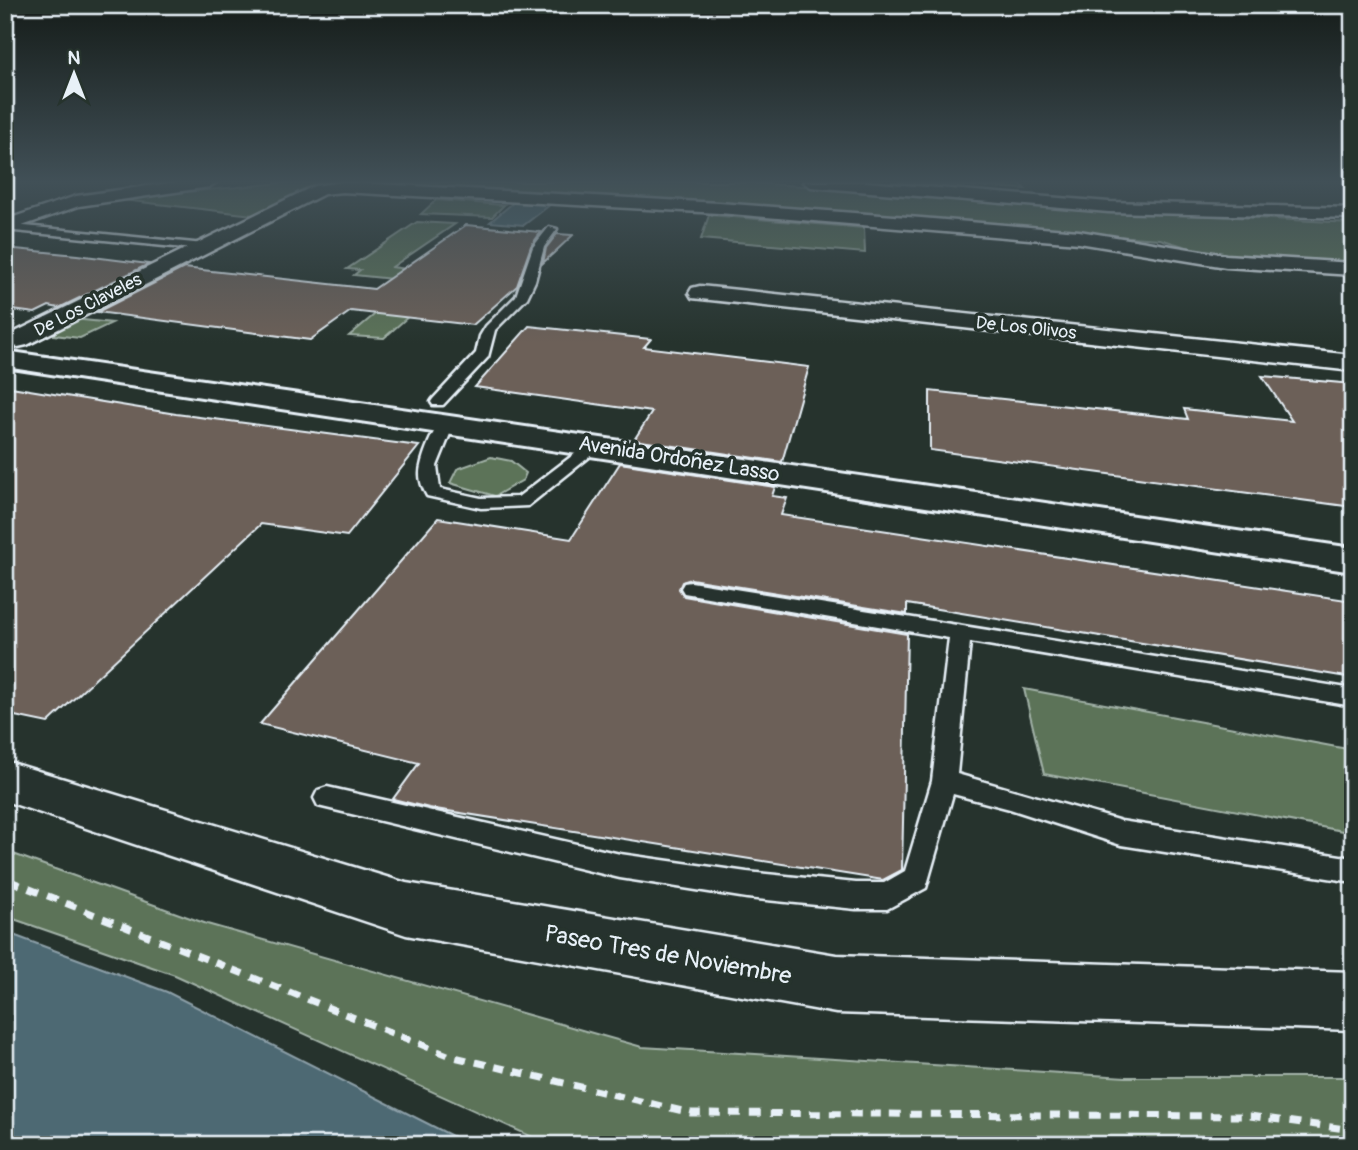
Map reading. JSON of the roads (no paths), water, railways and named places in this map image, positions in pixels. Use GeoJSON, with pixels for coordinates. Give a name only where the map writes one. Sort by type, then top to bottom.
{"type":"FeatureCollection","features":[{"type":"Feature","properties":{"kind":"main road","name":"Avenida Ordoñez Lasso"},"geometry":{"type":"LineString","coordinates":[[10,346],[442,413],[1353,538]]}},
{"type":"Feature","properties":{"kind":"main road","name":"Avenida Ordoñez Lasso"},"geometry":{"type":"LineString","coordinates":[[442,413],[595,446],[1353,560]]}},
{"type":"Feature","properties":{"kind":"street","name":"De Los Claveles"},"geometry":{"type":"LineString","coordinates":[[10,346],[227,236]]}},
{"type":"Feature","properties":{"kind":"street","name":"De Los Claveles"},"geometry":{"type":"LineString","coordinates":[[1063,236],[1226,261],[1353,269]]}},
{"type":"Feature","properties":{"kind":"street","name":"De Los Olivos"},"geometry":{"type":"LineString","coordinates":[[700,293],[1353,363]]}},
{"type":"Feature","properties":{"kind":"street","name":"Paseo Tres de Noviembre"},"geometry":{"type":"LineString","coordinates":[[5,781],[406,909],[836,984],[1353,1001]]}},
{"type":"Feature","properties":{"kind":"lane"},"geometry":{"type":"LineString","coordinates":[[91,236],[204,247]]}},
{"type":"Feature","properties":{"kind":"lane"},"geometry":{"type":"LineString","coordinates":[[546,236],[539,243],[528,285],[520,299],[486,330],[482,343],[483,354],[442,413],[426,479],[433,492],[481,503],[523,502],[595,446]]}},
{"type":"Feature","properties":{"kind":"lane"},"geometry":{"type":"LineString","coordinates":[[691,588],[1353,698]]}},
{"type":"Feature","properties":{"kind":"lane"},"geometry":{"type":"LineString","coordinates":[[327,798],[620,866],[747,885],[856,896],[887,896],[916,879],[944,781],[960,633]]}},
{"type":"Feature","properties":{"kind":"lane"},"geometry":{"type":"LineString","coordinates":[[944,781],[1010,798],[1121,833],[1353,870]]}},
{"type":"Feature","properties":{"kind":"water"},"geometry":{"type":"Polygon","coordinates":[[[5,932],[167,992],[470,1145],[5,1145],[5,932]]]}}]}
